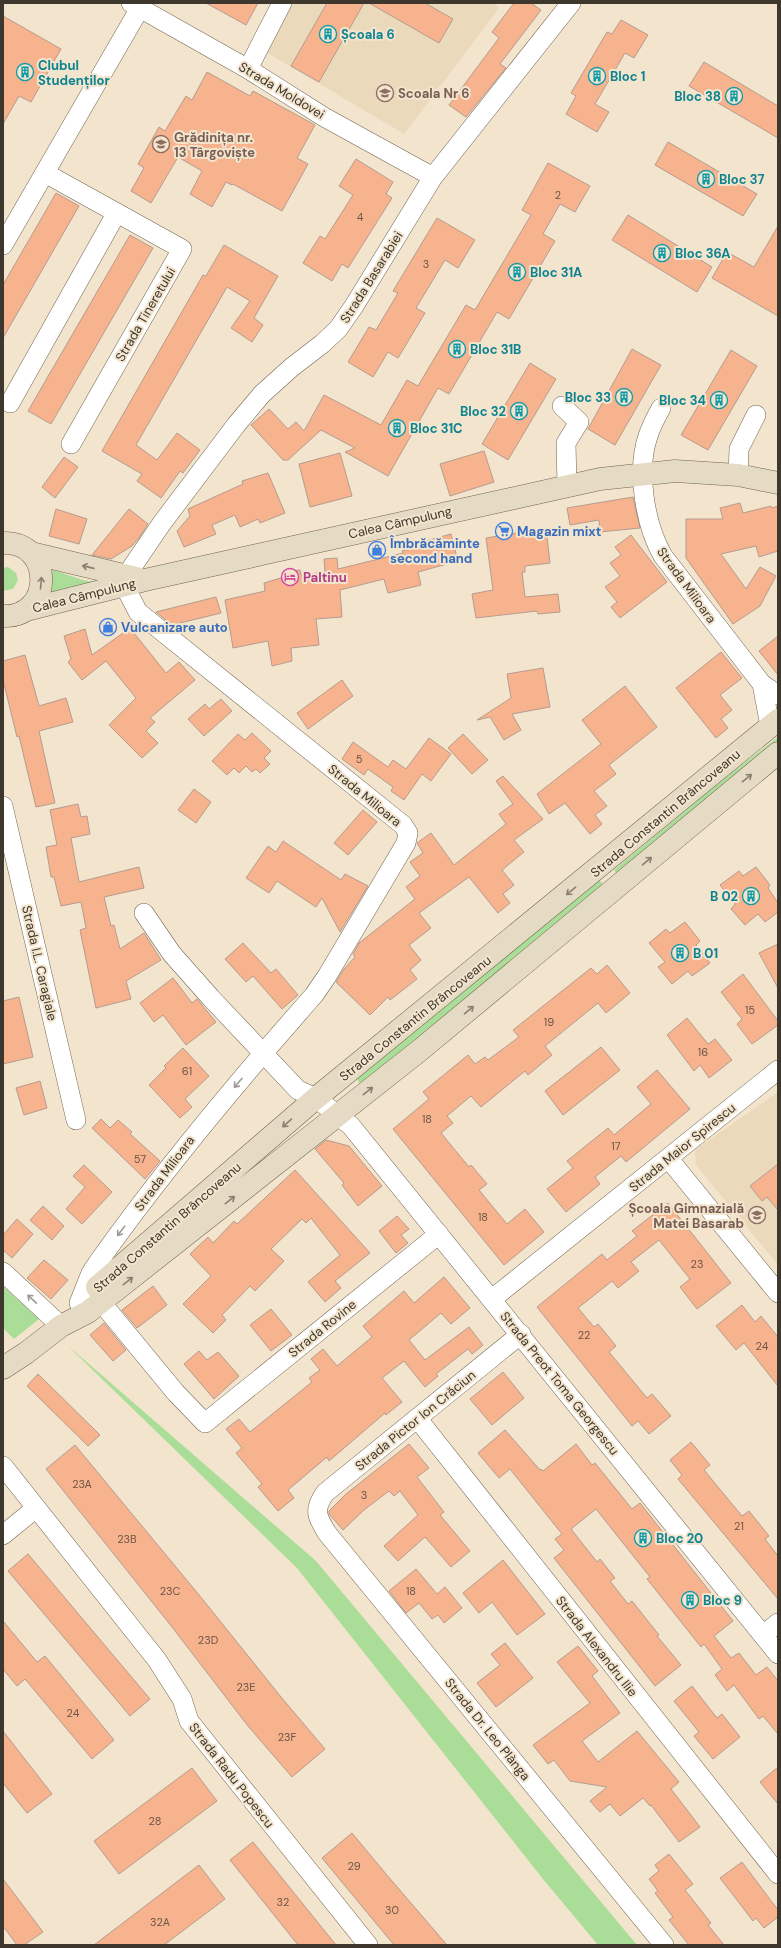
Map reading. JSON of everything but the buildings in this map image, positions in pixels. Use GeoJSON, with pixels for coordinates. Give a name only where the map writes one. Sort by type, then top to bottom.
{"type":"FeatureCollection","features":[{"type":"Feature","properties":{"kind":"main road","name":"Calea Câmpulung"},"geometry":{"type":"LineString","coordinates":[[3,616],[16,615],[26,610],[132,580],[567,485],[642,473],[675,471],[738,475],[778,483]]}},
{"type":"Feature","properties":{"kind":"main road"},"geometry":{"type":"LineString","coordinates":[[3,543],[18,545],[31,554],[132,580]]}},
{"type":"Feature","properties":{"kind":"main road"},"geometry":{"type":"LineString","coordinates":[[26,610],[36,600],[42,584],[40,568],[31,554]]}},
{"type":"Feature","properties":{"kind":"main road","name":"Strada Constantin Brâncoveanu"},"geometry":{"type":"LineString","coordinates":[[61,1326],[79,1302],[316,1098],[774,723]]}},
{"type":"Feature","properties":{"kind":"main road","name":"Strada Constantin Brâncoveanu"},"geometry":{"type":"LineString","coordinates":[[3,1368],[26,1353],[61,1326],[88,1312],[419,1051],[778,753]]}},
{"type":"Feature","properties":{"kind":"main road"},"geometry":{"type":"LineString","coordinates":[[601,866],[618,886]]}},
{"type":"Feature","properties":{"kind":"street"},"geometry":{"type":"LineString","coordinates":[[248,69],[282,3]]}},
{"type":"Feature","properties":{"kind":"street","name":"Strada Basarabiei"},"geometry":{"type":"LineString","coordinates":[[132,580],[162,523],[262,394],[292,366],[322,344],[338,328],[354,306],[433,176],[571,3]]}},
{"type":"Feature","properties":{"kind":"street"},"geometry":{"type":"LineString","coordinates":[[3,245],[45,173],[136,5]]}},
{"type":"Feature","properties":{"kind":"street","name":"Strada Moldovei"},"geometry":{"type":"LineString","coordinates":[[136,5],[248,69],[324,117],[433,176]]}},
{"type":"Feature","properties":{"kind":"street","name":"Strada Tineretului"},"geometry":{"type":"LineString","coordinates":[[45,173],[116,214],[182,249],[71,444]]}},
{"type":"Feature","properties":{"kind":"street"},"geometry":{"type":"LineString","coordinates":[[10,403],[116,214]]}},
{"type":"Feature","properties":{"kind":"street"},"geometry":{"type":"LineString","coordinates":[[562,406],[579,422],[566,443],[567,485]]}},
{"type":"Feature","properties":{"kind":"street","name":"Strada Milioara"},"geometry":{"type":"LineString","coordinates":[[661,408],[647,437],[642,473],[650,525],[660,550],[770,689],[774,723]]}},
{"type":"Feature","properties":{"kind":"street"},"geometry":{"type":"LineString","coordinates":[[738,475],[739,449],[756,416]]}},
{"type":"Feature","properties":{"kind":"street","name":"Strada Milioara"},"geometry":{"type":"LineString","coordinates":[[79,1302],[92,1273],[116,1237],[204,1122],[314,995],[327,976],[406,843],[408,833],[403,825],[138,612],[132,580]]}},
{"type":"Feature","properties":{"kind":"street","name":"Strada I.L. Caragiale"},"geometry":{"type":"LineString","coordinates":[[3,806],[76,1120]]}},
{"type":"Feature","properties":{"kind":"street"},"geometry":{"type":"LineString","coordinates":[[144,913],[172,954],[211,998],[298,1090],[316,1098],[337,1116]]}},
{"type":"Feature","properties":{"kind":"street","name":"Strada Maior Spirescu"},"geometry":{"type":"LineString","coordinates":[[492,1299],[778,1070]]}},
{"type":"Feature","properties":{"kind":"street","name":"Strada Preot Toma Georgescu"},"geometry":{"type":"LineString","coordinates":[[337,1116],[351,1126],[521,1334],[778,1654]]}},
{"type":"Feature","properties":{"kind":"street"},"geometry":{"type":"LineString","coordinates":[[668,1158],[778,1293]]}},
{"type":"Feature","properties":{"kind":"street","name":"Strada Rovine"},"geometry":{"type":"LineString","coordinates":[[101,1302],[176,1393],[205,1423],[439,1234]]}},
{"type":"Feature","properties":{"kind":"street"},"geometry":{"type":"LineString","coordinates":[[3,1272],[61,1326]]}},
{"type":"Feature","properties":{"kind":"street","name":"Strada Pictor Ion Crăciun"},"geometry":{"type":"LineString","coordinates":[[316,1511],[319,1502],[325,1493],[521,1334]]}},
{"type":"Feature","properties":{"kind":"street","name":"Strada Alexandru Ilie"},"geometry":{"type":"LineString","coordinates":[[417,1418],[778,1874]]}},
{"type":"Feature","properties":{"kind":"street","name":"Strada Radu Popescu"},"geometry":{"type":"LineString","coordinates":[[3,1466],[157,1660],[182,1699],[189,1721],[368,1945]]}},
{"type":"Feature","properties":{"kind":"street"},"geometry":{"type":"LineString","coordinates":[[3,1535],[36,1508]]}},
{"type":"Feature","properties":{"kind":"street","name":"Strada Dr. Leo Plànga"},"geometry":{"type":"LineString","coordinates":[[316,1511],[320,1522],[327,1533],[664,1945]]}},
{"type":"Feature","properties":{"kind":"street"},"geometry":{"type":"LineString","coordinates":[[763,1635],[778,1623]]}},
{"type":"Feature","properties":{"kind":"shaded area","name":"Scoala Nr 6"},"geometry":{"type":"Polygon","coordinates":[[[291,3],[493,3],[499,8],[404,134],[266,52],[291,3]]]}},
{"type":"Feature","properties":{"kind":"shaded area","name":"Școala Gimnazială Matei Basarab"},"geometry":{"type":"Polygon","coordinates":[[[778,1092],[778,1265],[696,1165],[695,1150],[778,1092]]]}},
{"type":"Feature","properties":{"kind":"green space"},"geometry":{"type":"Polygon","coordinates":[[[8,567],[16,573],[18,580],[13,589],[3,591],[3,568],[8,567]]]}},
{"type":"Feature","properties":{"kind":"green space"},"geometry":{"type":"Polygon","coordinates":[[[47,568],[83,580],[106,584],[45,597],[47,568]]]}},
{"type":"Feature","properties":{"kind":"green space"},"geometry":{"type":"Polygon","coordinates":[[[778,737],[778,747],[620,878],[614,870],[720,782],[778,737]]]}},
{"type":"Feature","properties":{"kind":"green space"},"geometry":{"type":"Polygon","coordinates":[[[599,880],[606,887],[360,1084],[355,1076],[599,880]]]}},
{"type":"Feature","properties":{"kind":"green space"},"geometry":{"type":"Polygon","coordinates":[[[3,1286],[39,1319],[14,1339],[3,1328],[3,1286]]]}},
{"type":"Feature","properties":{"kind":"green space"},"geometry":{"type":"Polygon","coordinates":[[[67,1345],[316,1561],[637,1945],[598,1945],[543,1879],[297,1568],[67,1345]]]}},
{"type":"Feature","properties":{"kind":"place","name":"Școala 6"},"geometry":{"type":"Point","coordinates":[328,34]}},
{"type":"Feature","properties":{"kind":"place","name":"Clubul Studenților"},"geometry":{"type":"Point","coordinates":[25,72]}},
{"type":"Feature","properties":{"kind":"place","name":"Bloc 1"},"geometry":{"type":"Point","coordinates":[597,76]}},
{"type":"Feature","properties":{"kind":"place","name":"Scoala Nr 6"},"geometry":{"type":"Point","coordinates":[385,93]}},
{"type":"Feature","properties":{"kind":"place","name":"Bloc 38"},"geometry":{"type":"Point","coordinates":[734,96]}},
{"type":"Feature","properties":{"kind":"place","name":"Grădinița nr. 13 Târgoviște"},"geometry":{"type":"Point","coordinates":[161,144]}},
{"type":"Feature","properties":{"kind":"place","name":"Bloc 37"},"geometry":{"type":"Point","coordinates":[706,179]}},
{"type":"Feature","properties":{"kind":"place","name":"Bloc 36A"},"geometry":{"type":"Point","coordinates":[662,253]}},
{"type":"Feature","properties":{"kind":"place","name":"Bloc 31A"},"geometry":{"type":"Point","coordinates":[517,272]}},
{"type":"Feature","properties":{"kind":"place","name":"Bloc 31B"},"geometry":{"type":"Point","coordinates":[457,349]}},
{"type":"Feature","properties":{"kind":"place","name":"Bloc 33"},"geometry":{"type":"Point","coordinates":[624,397]}},
{"type":"Feature","properties":{"kind":"place","name":"Bloc 34"},"geometry":{"type":"Point","coordinates":[719,400]}},
{"type":"Feature","properties":{"kind":"place","name":"Bloc 32"},"geometry":{"type":"Point","coordinates":[519,411]}},
{"type":"Feature","properties":{"kind":"place","name":"Bloc 31C"},"geometry":{"type":"Point","coordinates":[397,428]}},
{"type":"Feature","properties":{"kind":"place","name":"Magazin mixt"},"geometry":{"type":"Point","coordinates":[504,531]}},
{"type":"Feature","properties":{"kind":"place","name":"Îmbrăcăminte second hand"},"geometry":{"type":"Point","coordinates":[377,550]}},
{"type":"Feature","properties":{"kind":"place","name":"Paltinu"},"geometry":{"type":"Point","coordinates":[290,577]}},
{"type":"Feature","properties":{"kind":"place","name":"Vulcanizare auto"},"geometry":{"type":"Point","coordinates":[108,627]}},
{"type":"Feature","properties":{"kind":"place","name":"B 02"},"geometry":{"type":"Point","coordinates":[751,896]}},
{"type":"Feature","properties":{"kind":"place","name":"B 01"},"geometry":{"type":"Point","coordinates":[680,953]}},
{"type":"Feature","properties":{"kind":"place","name":"Școala Gimnazială Matei Basarab"},"geometry":{"type":"Point","coordinates":[757,1215]}},
{"type":"Feature","properties":{"kind":"place","name":"Bloc 20"},"geometry":{"type":"Point","coordinates":[643,1538]}},
{"type":"Feature","properties":{"kind":"place","name":"Bloc 9"},"geometry":{"type":"Point","coordinates":[690,1600]}}]}
